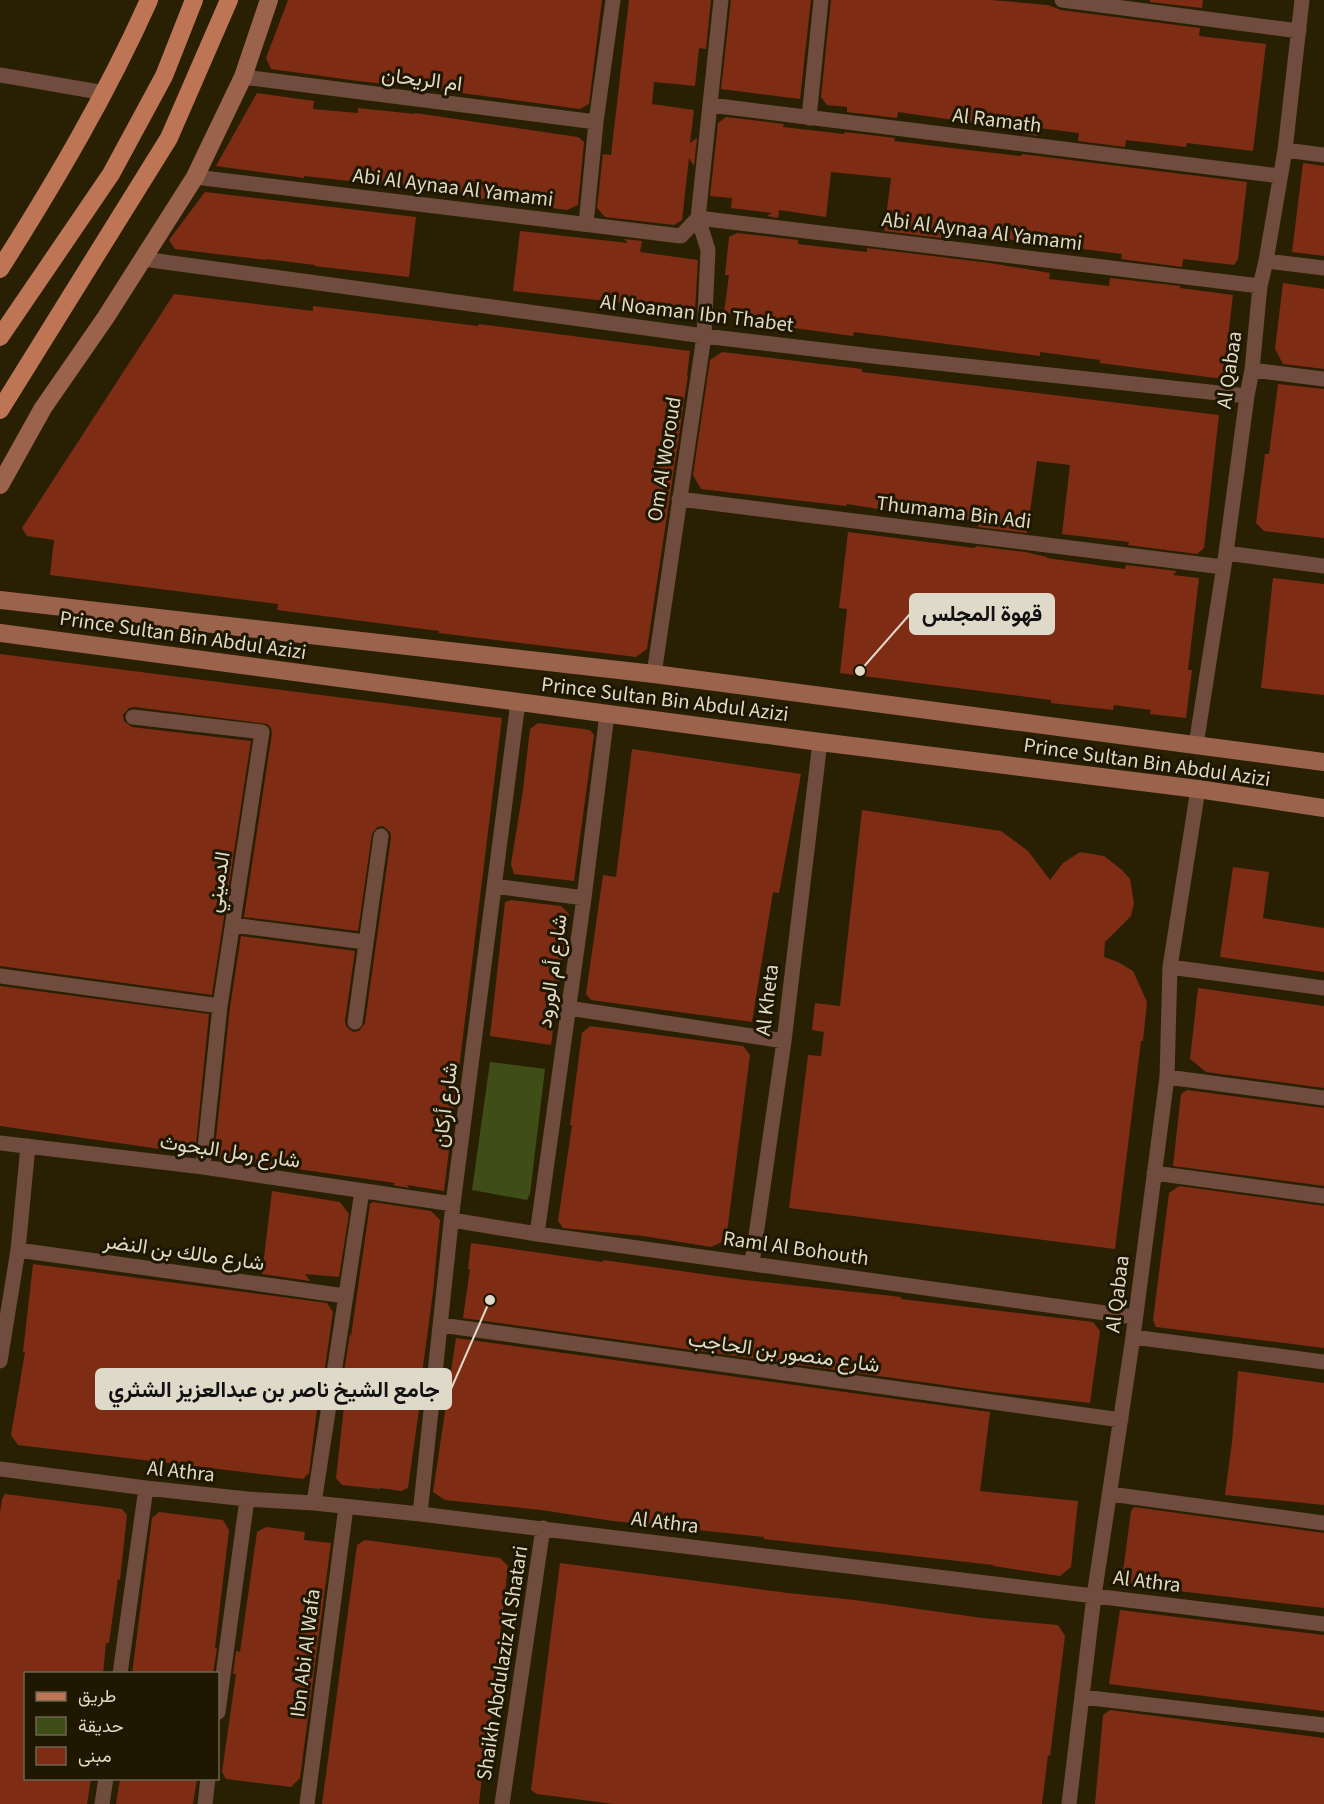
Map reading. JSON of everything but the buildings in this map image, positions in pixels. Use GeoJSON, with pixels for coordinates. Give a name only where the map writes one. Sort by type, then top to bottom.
{"type":"FeatureCollection","features":[{"type":"Feature","properties":{"kind":"main road"},"geometry":{"type":"LineString","coordinates":[[0,269],[105,93],[149,0]]}},
{"type":"Feature","properties":{"kind":"main road"},"geometry":{"type":"LineString","coordinates":[[0,337],[111,174],[164,76],[194,0]]}},
{"type":"Feature","properties":{"kind":"main road"},"geometry":{"type":"LineString","coordinates":[[0,410],[169,138],[229,0]]}},
{"type":"Feature","properties":{"kind":"street"},"geometry":{"type":"LineString","coordinates":[[0,485],[43,408],[106,317],[195,177],[243,77],[269,0]]}},
{"type":"Feature","properties":{"kind":"street"},"geometry":{"type":"LineString","coordinates":[[586,224],[596,122],[613,0]]}},
{"type":"Feature","properties":{"kind":"street"},"geometry":{"type":"LineString","coordinates":[[698,218],[721,0]]}},
{"type":"Feature","properties":{"kind":"street"},"geometry":{"type":"LineString","coordinates":[[809,118],[821,0]]}},
{"type":"Feature","properties":{"kind":"street"},"geometry":{"type":"LineString","coordinates":[[1062,0],[1299,31]]}},
{"type":"Feature","properties":{"kind":"street","name":"Al Qabaa"},"geometry":{"type":"LineString","coordinates":[[1196,745],[1252,370],[1260,286],[1285,150],[1302,0]]}},
{"type":"Feature","properties":{"kind":"street"},"geometry":{"type":"LineString","coordinates":[[0,75],[105,93]]}},
{"type":"Feature","properties":{"kind":"street","name":"ام الريحان"},"geometry":{"type":"LineString","coordinates":[[243,77],[596,122]]}},
{"type":"Feature","properties":{"kind":"street","name":"Al Ramath"},"geometry":{"type":"LineString","coordinates":[[710,105],[1280,176]]}},
{"type":"Feature","properties":{"kind":"street"},"geometry":{"type":"LineString","coordinates":[[1285,150],[1324,155]]}},
{"type":"Feature","properties":{"kind":"street","name":"Abi Al Aynaa Al Yamami"},"geometry":{"type":"LineString","coordinates":[[195,177],[681,236],[698,218],[1260,286]]}},
{"type":"Feature","properties":{"kind":"street","name":"Om Al Woroud"},"geometry":{"type":"LineString","coordinates":[[654,674],[704,336],[708,250],[698,218]]}},
{"type":"Feature","properties":{"kind":"street","name":"Al Noaman Ibn Thabet"},"geometry":{"type":"LineString","coordinates":[[143,259],[704,336],[1247,396]]}},
{"type":"Feature","properties":{"kind":"street"},"geometry":{"type":"LineString","coordinates":[[1266,261],[1324,268]]}},
{"type":"Feature","properties":{"kind":"street"},"geometry":{"type":"LineString","coordinates":[[1252,370],[1324,379]]}},
{"type":"Feature","properties":{"kind":"street","name":"Thumama Bin Adi"},"geometry":{"type":"LineString","coordinates":[[679,499],[1225,560],[1324,566]]}},
{"type":"Feature","properties":{"kind":"street","name":"Prince Sultan Bin Abdul Azizi"},"geometry":{"type":"LineString","coordinates":[[0,600],[654,674],[1324,762]]}},
{"type":"Feature","properties":{"kind":"street","name":"Prince Sultan Bin Abdul Azizi"},"geometry":{"type":"LineString","coordinates":[[0,633],[820,742],[1198,789],[1324,808]]}},
{"type":"Feature","properties":{"kind":"street","name":"شارع أركان"},"geometry":{"type":"LineString","coordinates":[[420,1514],[453,1204],[518,702]]}},
{"type":"Feature","properties":{"kind":"street","name":"شارع أم الورود"},"geometry":{"type":"LineString","coordinates":[[537,1234],[607,714]]}},
{"type":"Feature","properties":{"kind":"street","name":"الدميني"},"geometry":{"type":"LineString","coordinates":[[133,717],[262,732],[220,1006],[202,1167]]}},
{"type":"Feature","properties":{"kind":"street","name":"Al Kheta"},"geometry":{"type":"LineString","coordinates":[[752,1263],[784,1041],[820,742]]}},
{"type":"Feature","properties":{"kind":"street","name":"Al Qabaa"},"geometry":{"type":"LineString","coordinates":[[1069,1804],[1094,1596],[1121,1420],[1167,1077],[1170,967],[1198,789]]}},
{"type":"Feature","properties":{"kind":"street"},"geometry":{"type":"LineString","coordinates":[[355,1022],[381,836]]}},
{"type":"Feature","properties":{"kind":"street"},"geometry":{"type":"LineString","coordinates":[[494,886],[584,898]]}},
{"type":"Feature","properties":{"kind":"street"},"geometry":{"type":"LineString","coordinates":[[233,925],[365,942]]}},
{"type":"Feature","properties":{"kind":"street"},"geometry":{"type":"LineString","coordinates":[[1170,967],[1324,988]]}},
{"type":"Feature","properties":{"kind":"street"},"geometry":{"type":"LineString","coordinates":[[0,976],[220,1006]]}},
{"type":"Feature","properties":{"kind":"street"},"geometry":{"type":"LineString","coordinates":[[568,1008],[784,1041]]}},
{"type":"Feature","properties":{"kind":"street"},"geometry":{"type":"LineString","coordinates":[[1167,1077],[1324,1098]]}},
{"type":"Feature","properties":{"kind":"street","name":"شارع رمل البحوث"},"geometry":{"type":"LineString","coordinates":[[0,1143],[202,1167],[453,1204]]}},
{"type":"Feature","properties":{"kind":"street"},"geometry":{"type":"LineString","coordinates":[[0,1361],[18,1250],[28,1146]]}},
{"type":"Feature","properties":{"kind":"street"},"geometry":{"type":"LineString","coordinates":[[1154,1173],[1324,1196]]}},
{"type":"Feature","properties":{"kind":"street"},"geometry":{"type":"LineString","coordinates":[[314,1503],[362,1191]]}},
{"type":"Feature","properties":{"kind":"street","name":"Raml Al Bohouth"},"geometry":{"type":"LineString","coordinates":[[452,1220],[537,1234],[1134,1317]]}},
{"type":"Feature","properties":{"kind":"street","name":"شارع مالك بن النضر"},"geometry":{"type":"LineString","coordinates":[[18,1250],[345,1296]]}},
{"type":"Feature","properties":{"kind":"street","name":"شارع منصور بن الحاجب"},"geometry":{"type":"LineString","coordinates":[[441,1325],[1121,1420]]}},
{"type":"Feature","properties":{"kind":"street"},"geometry":{"type":"LineString","coordinates":[[1132,1337],[1324,1362]]}},
{"type":"Feature","properties":{"kind":"street","name":"Al Athra"},"geometry":{"type":"LineString","coordinates":[[0,1469],[247,1499],[314,1503],[543,1528],[1324,1624]]}},
{"type":"Feature","properties":{"kind":"street"},"geometry":{"type":"LineString","coordinates":[[120,1672],[146,1488]]}},
{"type":"Feature","properties":{"kind":"street"},"geometry":{"type":"LineString","coordinates":[[1110,1494],[1324,1523]]}},
{"type":"Feature","properties":{"kind":"street"},"geometry":{"type":"LineString","coordinates":[[219,1705],[247,1499]]}},
{"type":"Feature","properties":{"kind":"street","name":"Ibn Abi Al Wafa"},"geometry":{"type":"LineString","coordinates":[[307,1804],[346,1507]]}},
{"type":"Feature","properties":{"kind":"street","name":"Shaikh Abdulaziz Al Shatari"},"geometry":{"type":"LineString","coordinates":[[501,1804],[543,1528]]}},
{"type":"Feature","properties":{"kind":"street"},"geometry":{"type":"LineString","coordinates":[[1082,1697],[1324,1725]]}},
{"type":"Feature","properties":{"kind":"street"},"geometry":{"type":"LineString","coordinates":[[102,1804],[106,1780]]}},
{"type":"Feature","properties":{"kind":"street"},"geometry":{"type":"LineString","coordinates":[[205,1804],[208,1780]]}},
{"type":"Feature","properties":{"kind":"green space"},"geometry":{"type":"Polygon","coordinates":[[[490,1062],[545,1069],[530,1194],[527,1200],[472,1190],[490,1062]]]}},
{"type":"Feature","properties":{"kind":"place","name":"قهوة المجلس"},"geometry":{"type":"Point","coordinates":[860,671]}},
{"type":"Feature","properties":{"kind":"place","name":"جامع الشيخ ناصر بن عبدالعزيز الشثري"},"geometry":{"type":"Point","coordinates":[490,1300]}}]}
